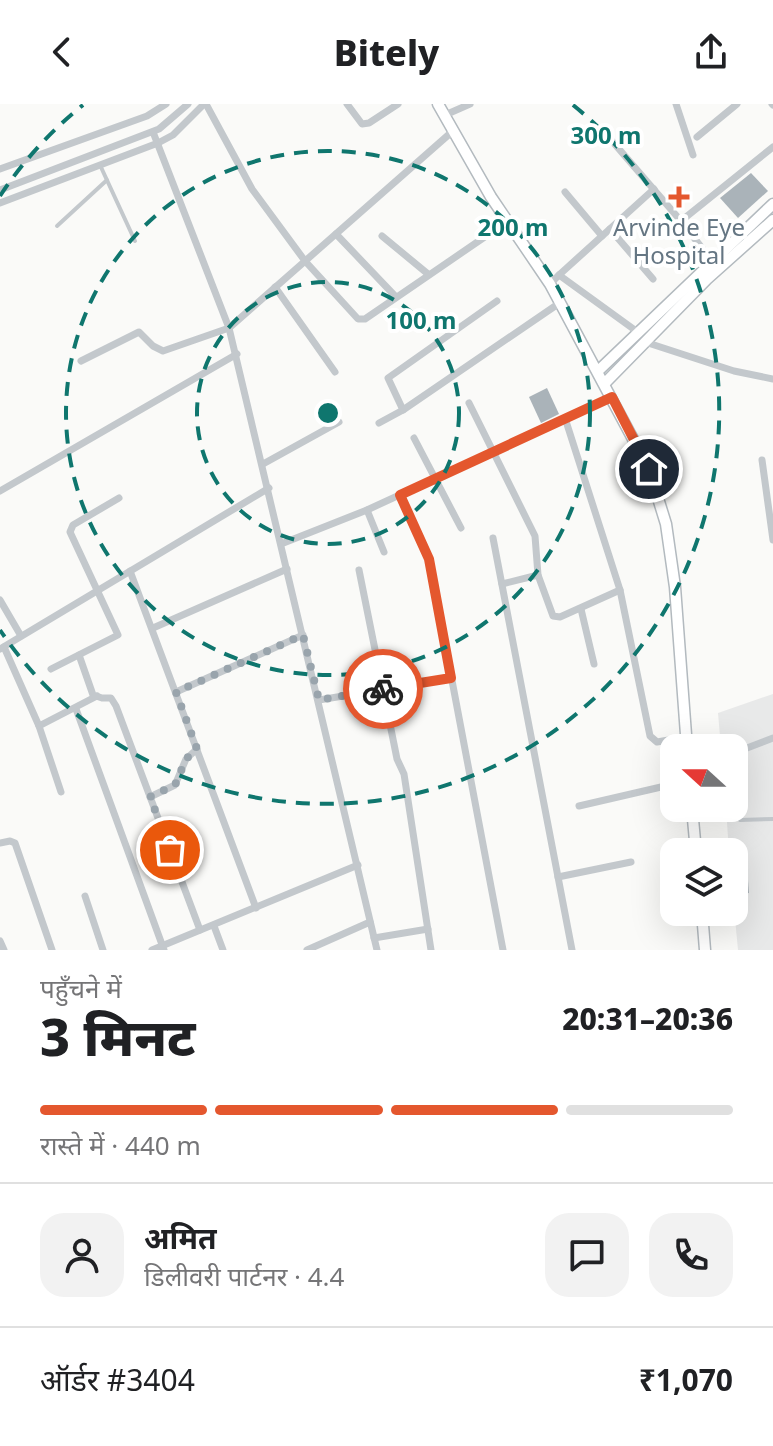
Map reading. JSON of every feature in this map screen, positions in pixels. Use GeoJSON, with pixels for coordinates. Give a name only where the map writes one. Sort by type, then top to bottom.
{"type":"FeatureCollection","features":[{"type":"Feature","properties":{"kind":"main road"},"geometry":{"type":"LineString","coordinates":[[438,104],[561,302],[649,469],[666,524],[675,587],[686,734]]}},
{"type":"Feature","properties":{"kind":"main road"},"geometry":{"type":"LineString","coordinates":[[605,383],[712,261],[773,204]]}},
{"type":"Feature","properties":{"kind":"main road"},"geometry":{"type":"LineString","coordinates":[[598,371],[642,338],[772,224]]}},
{"type":"Feature","properties":{"kind":"main road"},"geometry":{"type":"LineString","coordinates":[[703,926],[705,950]]}},
{"type":"Feature","properties":{"kind":"street"},"geometry":{"type":"LineString","coordinates":[[0,169],[147,116],[166,104]]}},
{"type":"Feature","properties":{"kind":"street"},"geometry":{"type":"LineString","coordinates":[[0,190],[153,132],[170,122],[188,104]]}},
{"type":"Feature","properties":{"kind":"street"},"geometry":{"type":"LineString","coordinates":[[0,203],[158,143],[173,135],[205,104],[246,181],[305,261],[358,319],[365,319],[508,221]]}},
{"type":"Feature","properties":{"kind":"street"},"geometry":{"type":"LineString","coordinates":[[347,104],[362,124],[369,123],[398,104]]}},
{"type":"Feature","properties":{"kind":"street"},"geometry":{"type":"LineString","coordinates":[[445,115],[470,104]]}},
{"type":"Feature","properties":{"kind":"street"},"geometry":{"type":"LineString","coordinates":[[676,104],[693,155]]}},
{"type":"Feature","properties":{"kind":"street"},"geometry":{"type":"LineString","coordinates":[[697,137],[737,104]]}},
{"type":"Feature","properties":{"kind":"street"},"geometry":{"type":"LineString","coordinates":[[81,361],[139,332],[163,351],[229,328],[454,130]]}},
{"type":"Feature","properties":{"kind":"street"},"geometry":{"type":"LineString","coordinates":[[153,132],[237,354],[377,950]]}},
{"type":"Feature","properties":{"kind":"street"},"geometry":{"type":"LineString","coordinates":[[606,134],[712,261]]}},
{"type":"Feature","properties":{"kind":"street"},"geometry":{"type":"LineString","coordinates":[[681,221],[773,147]]}},
{"type":"Feature","properties":{"kind":"street"},"geometry":{"type":"LineString","coordinates":[[0,161],[11,165]]}},
{"type":"Feature","properties":{"kind":"street"},"geometry":{"type":"LineString","coordinates":[[550,284],[654,189]]}},
{"type":"Feature","properties":{"kind":"street"},"geometry":{"type":"LineString","coordinates":[[565,192],[602,236]]}},
{"type":"Feature","properties":{"kind":"street"},"geometry":{"type":"LineString","coordinates":[[610,229],[653,279]]}},
{"type":"Feature","properties":{"kind":"street"},"geometry":{"type":"LineString","coordinates":[[336,234],[396,297]]}},
{"type":"Feature","properties":{"kind":"street"},"geometry":{"type":"LineString","coordinates":[[382,236],[428,274]]}},
{"type":"Feature","properties":{"kind":"street"},"geometry":{"type":"LineString","coordinates":[[559,275],[642,338],[734,371],[773,379]]}},
{"type":"Feature","properties":{"kind":"street"},"geometry":{"type":"LineString","coordinates":[[275,287],[335,372]]}},
{"type":"Feature","properties":{"kind":"street"},"geometry":{"type":"LineString","coordinates":[[403,410],[388,378],[497,301]]}},
{"type":"Feature","properties":{"kind":"street"},"geometry":{"type":"LineString","coordinates":[[379,423],[403,410],[561,302]]}},
{"type":"Feature","properties":{"kind":"street"},"geometry":{"type":"LineString","coordinates":[[0,491],[237,354]]}},
{"type":"Feature","properties":{"kind":"street"},"geometry":{"type":"LineString","coordinates":[[281,544],[367,510],[612,397]]}},
{"type":"Feature","properties":{"kind":"street"},"geometry":{"type":"LineString","coordinates":[[469,403],[535,536],[538,575],[553,616],[560,617],[581,609],[620,590]]}},
{"type":"Feature","properties":{"kind":"street"},"geometry":{"type":"LineString","coordinates":[[565,418],[620,590],[650,736],[660,742]]}},
{"type":"Feature","properties":{"kind":"street"},"geometry":{"type":"LineString","coordinates":[[263,464],[339,422]]}},
{"type":"Feature","properties":{"kind":"street"},"geometry":{"type":"LineString","coordinates":[[414,438],[461,528]]}},
{"type":"Feature","properties":{"kind":"street"},"geometry":{"type":"LineString","coordinates":[[762,460],[773,540]]}},
{"type":"Feature","properties":{"kind":"street"},"geometry":{"type":"LineString","coordinates":[[61,792],[39,726],[2,648],[269,488]]}},
{"type":"Feature","properties":{"kind":"street"},"geometry":{"type":"LineString","coordinates":[[400,495],[429,559],[503,950]]}},
{"type":"Feature","properties":{"kind":"street"},"geometry":{"type":"LineString","coordinates":[[51,669],[118,635],[70,532],[73,525],[119,498]]}},
{"type":"Feature","properties":{"kind":"street"},"geometry":{"type":"LineString","coordinates":[[367,510],[384,552]]}},
{"type":"Feature","properties":{"kind":"street"},"geometry":{"type":"LineString","coordinates":[[493,538],[572,950]]}},
{"type":"Feature","properties":{"kind":"street"},"geometry":{"type":"LineString","coordinates":[[153,628],[287,569]]}},
{"type":"Feature","properties":{"kind":"street"},"geometry":{"type":"LineString","coordinates":[[359,570],[397,759],[404,774],[431,950]]}},
{"type":"Feature","properties":{"kind":"street"},"geometry":{"type":"LineString","coordinates":[[130,571],[256,908]]}},
{"type":"Feature","properties":{"kind":"street"},"geometry":{"type":"LineString","coordinates":[[502,584],[538,575]]}},
{"type":"Feature","properties":{"kind":"street"},"geometry":{"type":"LineString","coordinates":[[0,600],[21,636]]}},
{"type":"Feature","properties":{"kind":"street"},"geometry":{"type":"LineString","coordinates":[[581,609],[594,664]]}},
{"type":"Feature","properties":{"kind":"street"},"geometry":{"type":"LineString","coordinates":[[176,692],[303,635]]}},
{"type":"Feature","properties":{"kind":"street"},"geometry":{"type":"LineString","coordinates":[[79,655],[91,690],[97,696],[113,700],[200,930]]}},
{"type":"Feature","properties":{"kind":"street"},"geometry":{"type":"LineString","coordinates":[[319,700],[451,678]]}},
{"type":"Feature","properties":{"kind":"street"},"geometry":{"type":"LineString","coordinates":[[39,726],[97,696]]}},
{"type":"Feature","properties":{"kind":"street"},"geometry":{"type":"LineString","coordinates":[[76,709],[164,948]]}},
{"type":"Feature","properties":{"kind":"street"},"geometry":{"type":"LineString","coordinates":[[748,748],[773,738]]}},
{"type":"Feature","properties":{"kind":"street"},"geometry":{"type":"LineString","coordinates":[[150,797],[175,785],[186,759],[197,749]]}},
{"type":"Feature","properties":{"kind":"street"},"geometry":{"type":"LineString","coordinates":[[579,806],[660,787]]}},
{"type":"Feature","properties":{"kind":"street"},"geometry":{"type":"LineString","coordinates":[[0,843],[15,843],[52,950]]}},
{"type":"Feature","properties":{"kind":"street"},"geometry":{"type":"LineString","coordinates":[[558,877],[631,862]]}},
{"type":"Feature","properties":{"kind":"street"},"geometry":{"type":"LineString","coordinates":[[152,950],[164,948],[358,865]]}},
{"type":"Feature","properties":{"kind":"street"},"geometry":{"type":"LineString","coordinates":[[85,896],[103,950]]}},
{"type":"Feature","properties":{"kind":"street"},"geometry":{"type":"LineString","coordinates":[[307,950],[370,922]]}},
{"type":"Feature","properties":{"kind":"street"},"geometry":{"type":"LineString","coordinates":[[214,926],[223,950]]}},
{"type":"Feature","properties":{"kind":"street"},"geometry":{"type":"LineString","coordinates":[[374,938],[428,929]]}},
{"type":"Feature","properties":{"kind":"street"},"geometry":{"type":"LineString","coordinates":[[0,941],[4,950]]}},
{"type":"Feature","properties":{"kind":"lane"},"geometry":{"type":"LineString","coordinates":[[100,165],[135,241]]}},
{"type":"Feature","properties":{"kind":"lane"},"geometry":{"type":"LineString","coordinates":[[57,226],[107,180]]}},
{"type":"Feature","properties":{"kind":"lane"},"geometry":{"type":"LineString","coordinates":[[748,820],[773,819]]}},
{"type":"Feature","properties":{"kind":"shaded area"},"geometry":{"type":"Polygon","coordinates":[[[773,694],[773,950],[738,950],[736,926],[748,926],[748,838],[728,838],[727,822],[748,822],[748,734],[720,734],[718,713],[773,694]]]}},
{"type":"Feature","properties":{"kind":"building"},"geometry":{"type":"Polygon","coordinates":[[[751,173],[768,191],[738,218],[720,198],[751,173]]]}},
{"type":"Feature","properties":{"kind":"building"},"geometry":{"type":"Polygon","coordinates":[[[547,388],[559,414],[541,423],[529,397],[547,388]]]}},
{"type":"Feature","properties":{"kind":"way so far"},"geometry":{"type":"LineString","coordinates":[[170,850],[150,797],[177,783],[186,759],[197,749],[176,692],[303,635],[319,700],[383,689]]}},
{"type":"Feature","properties":{"kind":"place","name":"Arvinde Eye Hospital"},"geometry":{"type":"Point","coordinates":[679,197]}},
{"type":"Feature","properties":{"kind":"route"},"geometry":{"type":"LineString","coordinates":[[383,689],[451,678],[429,559],[400,495],[612,397],[649,469]]}}]}
